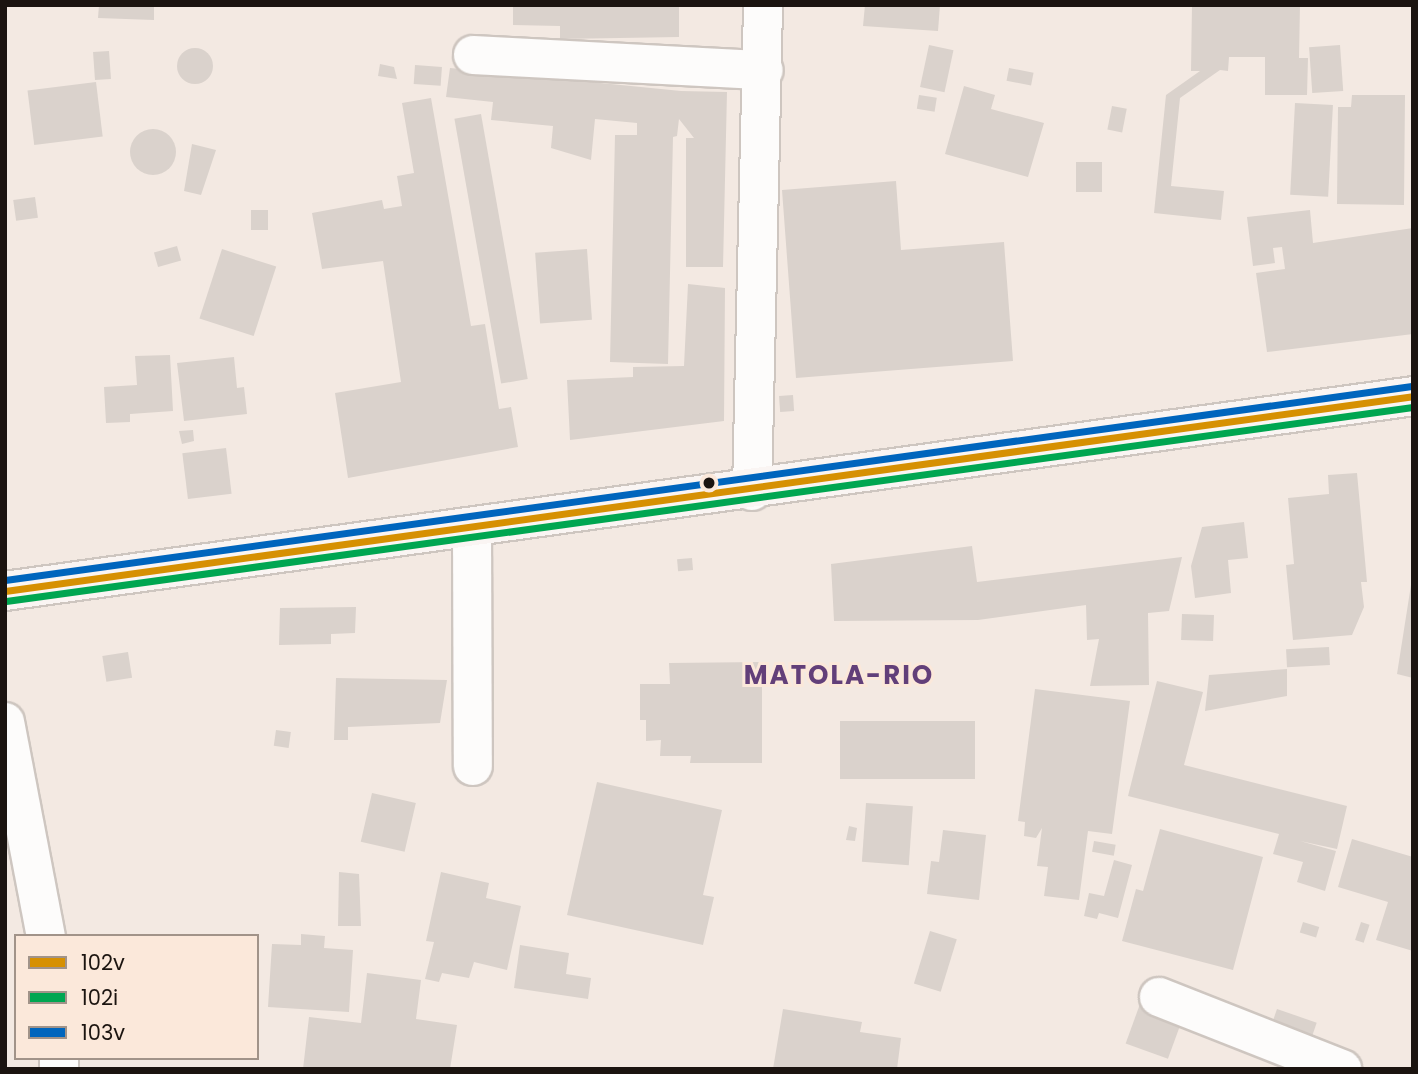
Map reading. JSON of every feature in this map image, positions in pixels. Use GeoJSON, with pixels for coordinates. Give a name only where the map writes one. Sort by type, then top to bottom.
{"type":"FeatureCollection","features":[{"type":"Feature","properties":{"kind":"main road"},"geometry":{"type":"LineString","coordinates":[[5,591],[752,491],[1413,396]]}},
{"type":"Feature","properties":{"kind":"street"},"geometry":{"type":"LineString","coordinates":[[752,491],[764,5]]}},
{"type":"Feature","properties":{"kind":"street"},"geometry":{"type":"LineString","coordinates":[[473,55],[764,70]]}},
{"type":"Feature","properties":{"kind":"street"},"geometry":{"type":"LineString","coordinates":[[472,528],[473,766]]}},
{"type":"Feature","properties":{"kind":"street"},"geometry":{"type":"LineString","coordinates":[[5,722],[46,934]]}},
{"type":"Feature","properties":{"kind":"street"},"geometry":{"type":"LineString","coordinates":[[1159,997],[1342,1069]]}},
{"type":"Feature","properties":{"kind":"building"},"geometry":{"type":"Polygon","coordinates":[[[99,5],[154,5],[154,20],[98,18],[99,5]]]}},
{"type":"Feature","properties":{"kind":"building"},"geometry":{"type":"Polygon","coordinates":[[[513,5],[679,5],[679,37],[560,39],[560,26],[513,25],[513,5]]]}},
{"type":"Feature","properties":{"kind":"building"},"geometry":{"type":"Polygon","coordinates":[[[865,5],[940,5],[938,31],[863,26],[865,5]]]}},
{"type":"Feature","properties":{"kind":"building"},"geometry":{"type":"Polygon","coordinates":[[[1192,5],[1300,5],[1299,58],[1308,58],[1307,95],[1265,95],[1265,57],[1229,57],[1228,71],[1220,70],[1180,98],[1171,186],[1224,191],[1221,220],[1154,213],[1166,95],[1200,71],[1191,71],[1192,5]]]}},
{"type":"Feature","properties":{"kind":"building"},"geometry":{"type":"Polygon","coordinates":[[[929,45],[953,50],[945,92],[920,87],[929,45]]]}},
{"type":"Feature","properties":{"kind":"building"},"geometry":{"type":"Polygon","coordinates":[[[1340,45],[1343,91],[1312,93],[1309,47],[1340,45]]]}},
{"type":"Feature","properties":{"kind":"building"},"geometry":{"type":"Polygon","coordinates":[[[195,48],[208,53],[213,66],[208,79],[195,84],[182,79],[177,66],[182,53],[195,48]]]}},
{"type":"Feature","properties":{"kind":"building"},"geometry":{"type":"Polygon","coordinates":[[[109,51],[111,79],[95,80],[93,52],[109,51]]]}},
{"type":"Feature","properties":{"kind":"building"},"geometry":{"type":"Polygon","coordinates":[[[380,64],[394,67],[397,79],[378,76],[380,64]]]}},
{"type":"Feature","properties":{"kind":"building"},"geometry":{"type":"Polygon","coordinates":[[[415,65],[442,67],[441,86],[414,84],[415,65]]]}},
{"type":"Feature","properties":{"kind":"building"},"geometry":{"type":"Polygon","coordinates":[[[450,68],[681,91],[727,92],[723,267],[686,267],[686,138],[694,138],[679,119],[677,136],[673,137],[668,364],[610,362],[615,135],[637,135],[637,123],[595,119],[591,160],[551,148],[553,126],[491,120],[493,102],[446,97],[450,68]]]}},
{"type":"Feature","properties":{"kind":"building"},"geometry":{"type":"Polygon","coordinates":[[[1009,68],[1034,73],[1031,86],[1007,81],[1009,68]]]}},
{"type":"Feature","properties":{"kind":"building"},"geometry":{"type":"Polygon","coordinates":[[[96,82],[103,137],[34,145],[28,90],[96,82]]]}},
{"type":"Feature","properties":{"kind":"building"},"geometry":{"type":"Polygon","coordinates":[[[964,86],[995,95],[991,109],[1044,123],[1028,177],[945,154],[964,86]]]}},
{"type":"Feature","properties":{"kind":"building"},"geometry":{"type":"Polygon","coordinates":[[[919,95],[937,98],[935,112],[917,109],[919,95]]]}},
{"type":"Feature","properties":{"kind":"building"},"geometry":{"type":"Polygon","coordinates":[[[1352,95],[1405,95],[1404,205],[1337,204],[1338,107],[1351,107],[1352,95]]]}},
{"type":"Feature","properties":{"kind":"building"},"geometry":{"type":"Polygon","coordinates":[[[431,98],[471,326],[485,324],[499,409],[511,407],[518,447],[348,478],[335,393],[401,382],[383,261],[322,269],[312,213],[382,200],[384,209],[402,206],[397,176],[414,173],[402,103],[431,98]]]}},
{"type":"Feature","properties":{"kind":"building"},"geometry":{"type":"Polygon","coordinates":[[[1295,103],[1333,105],[1328,197],[1290,195],[1295,103]]]}},
{"type":"Feature","properties":{"kind":"building"},"geometry":{"type":"Polygon","coordinates":[[[1112,106],[1127,109],[1122,132],[1107,130],[1112,106]]]}},
{"type":"Feature","properties":{"kind":"building"},"geometry":{"type":"Polygon","coordinates":[[[481,114],[528,379],[501,384],[454,119],[481,114]]]}},
{"type":"Feature","properties":{"kind":"building"},"geometry":{"type":"Polygon","coordinates":[[[153,129],[169,136],[176,152],[169,168],[153,175],[137,168],[130,152],[137,136],[153,129]]]}},
{"type":"Feature","properties":{"kind":"building"},"geometry":{"type":"Polygon","coordinates":[[[192,144],[216,150],[201,195],[184,191],[192,144]]]}},
{"type":"Feature","properties":{"kind":"building"},"geometry":{"type":"Polygon","coordinates":[[[1076,162],[1102,162],[1102,192],[1076,192],[1076,162]]]}},
{"type":"Feature","properties":{"kind":"building"},"geometry":{"type":"Polygon","coordinates":[[[896,181],[901,250],[1004,242],[1013,361],[796,378],[782,190],[896,181]]]}},
{"type":"Feature","properties":{"kind":"building"},"geometry":{"type":"Polygon","coordinates":[[[35,197],[38,218],[16,221],[13,200],[35,197]]]}},
{"type":"Feature","properties":{"kind":"building"},"geometry":{"type":"Polygon","coordinates":[[[251,210],[268,210],[268,230],[251,230],[251,210]]]}},
{"type":"Feature","properties":{"kind":"building"},"geometry":{"type":"Polygon","coordinates":[[[1310,210],[1313,243],[1413,228],[1413,334],[1267,352],[1256,273],[1285,269],[1282,247],[1273,248],[1275,263],[1253,266],[1247,217],[1310,210]]]}},
{"type":"Feature","properties":{"kind":"building"},"geometry":{"type":"Polygon","coordinates":[[[177,246],[181,260],[158,267],[154,253],[177,246]]]}},
{"type":"Feature","properties":{"kind":"building"},"geometry":{"type":"Polygon","coordinates":[[[222,249],[276,267],[254,336],[199,318],[222,249]]]}},
{"type":"Feature","properties":{"kind":"building"},"geometry":{"type":"Polygon","coordinates":[[[587,249],[592,320],[540,323],[535,253],[587,249]]]}},
{"type":"Feature","properties":{"kind":"building"},"geometry":{"type":"Polygon","coordinates":[[[688,284],[725,288],[724,421],[570,440],[567,380],[633,377],[633,367],[684,366],[688,284]]]}},
{"type":"Feature","properties":{"kind":"building"},"geometry":{"type":"Polygon","coordinates":[[[170,355],[173,411],[130,414],[130,422],[106,423],[104,387],[137,385],[135,356],[170,355]]]}},
{"type":"Feature","properties":{"kind":"building"},"geometry":{"type":"Polygon","coordinates":[[[234,357],[237,388],[244,387],[247,414],[184,421],[177,363],[234,357]]]}},
{"type":"Feature","properties":{"kind":"building"},"geometry":{"type":"Polygon","coordinates":[[[793,395],[794,411],[780,412],[779,396],[793,395]]]}},
{"type":"Feature","properties":{"kind":"building"},"geometry":{"type":"Polygon","coordinates":[[[193,430],[194,441],[182,444],[179,431],[193,430]]]}},
{"type":"Feature","properties":{"kind":"building"},"geometry":{"type":"Polygon","coordinates":[[[226,448],[232,494],[188,499],[182,453],[226,448]]]}},
{"type":"Feature","properties":{"kind":"building"},"geometry":{"type":"Polygon","coordinates":[[[1357,473],[1367,582],[1361,582],[1364,607],[1352,635],[1293,640],[1286,565],[1294,564],[1288,498],[1329,494],[1328,475],[1357,473]]]}},
{"type":"Feature","properties":{"kind":"building"},"geometry":{"type":"Polygon","coordinates":[[[1244,522],[1248,558],[1228,560],[1231,593],[1195,598],[1191,566],[1202,527],[1244,522]]]}},
{"type":"Feature","properties":{"kind":"building"},"geometry":{"type":"Polygon","coordinates":[[[972,546],[977,582],[1182,557],[1169,611],[1148,613],[1149,685],[1090,686],[1099,639],[1087,640],[1086,605],[978,620],[834,621],[831,564],[972,546]]]}},
{"type":"Feature","properties":{"kind":"building"},"geometry":{"type":"Polygon","coordinates":[[[692,558],[693,570],[678,571],[677,559],[692,558]]]}},
{"type":"Feature","properties":{"kind":"building"},"geometry":{"type":"Polygon","coordinates":[[[1413,585],[1413,678],[1397,674],[1413,585]]]}},
{"type":"Feature","properties":{"kind":"building"},"geometry":{"type":"Polygon","coordinates":[[[356,607],[355,633],[331,634],[331,644],[279,645],[280,608],[356,607]]]}},
{"type":"Feature","properties":{"kind":"building"},"geometry":{"type":"Polygon","coordinates":[[[1182,614],[1214,615],[1213,641],[1181,640],[1182,614]]]}},
{"type":"Feature","properties":{"kind":"building"},"geometry":{"type":"Polygon","coordinates":[[[1329,647],[1330,665],[1287,667],[1286,649],[1329,647]]]}},
{"type":"Feature","properties":{"kind":"building"},"geometry":{"type":"Polygon","coordinates":[[[128,652],[132,678],[106,682],[102,656],[128,652]]]}},
{"type":"Feature","properties":{"kind":"building"},"geometry":{"type":"Polygon","coordinates":[[[762,662],[762,763],[690,763],[691,756],[660,756],[661,740],[646,741],[646,720],[640,720],[640,684],[670,684],[669,663],[762,662]]]}},
{"type":"Feature","properties":{"kind":"building"},"geometry":{"type":"Polygon","coordinates":[[[1287,669],[1287,696],[1205,711],[1209,675],[1287,669]]]}},
{"type":"Feature","properties":{"kind":"building"},"geometry":{"type":"Polygon","coordinates":[[[336,678],[447,680],[440,723],[348,727],[348,740],[334,740],[336,678]]]}},
{"type":"Feature","properties":{"kind":"building"},"geometry":{"type":"Polygon","coordinates":[[[1157,681],[1203,692],[1184,765],[1347,806],[1337,849],[1300,841],[1336,851],[1325,891],[1297,882],[1303,862],[1273,854],[1279,834],[1128,796],[1157,681]]]}},
{"type":"Feature","properties":{"kind":"building"},"geometry":{"type":"Polygon","coordinates":[[[1035,689],[1130,701],[1112,834],[1088,831],[1079,900],[1044,896],[1048,867],[1037,866],[1042,828],[1036,838],[1024,836],[1025,822],[1018,821],[1035,689]]]}},
{"type":"Feature","properties":{"kind":"building"},"geometry":{"type":"Polygon","coordinates":[[[840,721],[975,721],[975,779],[840,779],[840,721]]]}},
{"type":"Feature","properties":{"kind":"building"},"geometry":{"type":"Polygon","coordinates":[[[276,730],[291,732],[289,748],[274,746],[276,730]]]}},
{"type":"Feature","properties":{"kind":"building"},"geometry":{"type":"Polygon","coordinates":[[[597,782],[722,810],[703,895],[714,897],[703,945],[567,915],[597,782]]]}},
{"type":"Feature","properties":{"kind":"building"},"geometry":{"type":"Polygon","coordinates":[[[372,793],[416,803],[405,852],[361,842],[372,793]]]}},
{"type":"Feature","properties":{"kind":"building"},"geometry":{"type":"Polygon","coordinates":[[[866,803],[913,806],[909,865],[862,862],[866,803]]]}},
{"type":"Feature","properties":{"kind":"building"},"geometry":{"type":"Polygon","coordinates":[[[849,826],[857,828],[855,841],[846,840],[849,826]]]}},
{"type":"Feature","properties":{"kind":"building"},"geometry":{"type":"Polygon","coordinates":[[[1160,829],[1263,857],[1233,970],[1122,941],[1136,889],[1143,891],[1160,829]]]}},
{"type":"Feature","properties":{"kind":"building"},"geometry":{"type":"Polygon","coordinates":[[[943,830],[986,835],[979,900],[927,894],[931,861],[939,862],[943,830]]]}},
{"type":"Feature","properties":{"kind":"building"},"geometry":{"type":"Polygon","coordinates":[[[1352,839],[1413,857],[1413,951],[1376,940],[1388,902],[1338,887],[1352,839]]]}},
{"type":"Feature","properties":{"kind":"building"},"geometry":{"type":"Polygon","coordinates":[[[1094,841],[1116,845],[1114,856],[1092,852],[1094,841]]]}},
{"type":"Feature","properties":{"kind":"building"},"geometry":{"type":"Polygon","coordinates":[[[1114,860],[1132,865],[1118,918],[1099,913],[1097,919],[1084,916],[1089,893],[1104,896],[1114,860]]]}},
{"type":"Feature","properties":{"kind":"building"},"geometry":{"type":"Polygon","coordinates":[[[339,872],[359,874],[361,926],[338,926],[339,872]]]}},
{"type":"Feature","properties":{"kind":"building"},"geometry":{"type":"Polygon","coordinates":[[[441,872],[489,883],[486,898],[521,906],[507,970],[474,962],[469,978],[442,973],[439,982],[425,979],[434,942],[426,941],[441,872]]]}},
{"type":"Feature","properties":{"kind":"building"},"geometry":{"type":"Polygon","coordinates":[[[1303,922],[1319,927],[1316,937],[1300,933],[1303,922]]]}},
{"type":"Feature","properties":{"kind":"building"},"geometry":{"type":"Polygon","coordinates":[[[1361,922],[1370,925],[1364,943],[1355,940],[1361,922]]]}},
{"type":"Feature","properties":{"kind":"building"},"geometry":{"type":"Polygon","coordinates":[[[930,931],[957,939],[941,992],[914,984],[930,931]]]}},
{"type":"Feature","properties":{"kind":"building"},"geometry":{"type":"Polygon","coordinates":[[[301,934],[325,936],[324,948],[353,950],[349,1012],[268,1007],[272,944],[301,945],[301,934]]]}},
{"type":"Feature","properties":{"kind":"building"},"geometry":{"type":"Polygon","coordinates":[[[520,945],[569,953],[566,974],[591,978],[588,999],[514,988],[520,945]]]}},
{"type":"Feature","properties":{"kind":"building"},"geometry":{"type":"Polygon","coordinates":[[[367,973],[421,980],[416,1019],[457,1025],[450,1069],[303,1069],[309,1017],[361,1023],[367,973]]]}},
{"type":"Feature","properties":{"kind":"building"},"geometry":{"type":"Polygon","coordinates":[[[1140,1004],[1182,1019],[1168,1059],[1126,1043],[1140,1004]]]}},
{"type":"Feature","properties":{"kind":"building"},"geometry":{"type":"Polygon","coordinates":[[[783,1009],[862,1022],[860,1032],[901,1038],[897,1069],[773,1069],[783,1009]]]}},
{"type":"Feature","properties":{"kind":"building"},"geometry":{"type":"Polygon","coordinates":[[[1277,1009],[1317,1023],[1311,1040],[1271,1026],[1277,1009]]]}},
{"type":"Feature","properties":{"kind":"transit line","name":"103v"},"geometry":{"type":"LineString","coordinates":[[5,580],[1412,386]]}},
{"type":"Feature","properties":{"kind":"transit line","name":"102v"},"geometry":{"type":"LineString","coordinates":[[5,591],[1413,396]]}},
{"type":"Feature","properties":{"kind":"transit line","name":"102i"},"geometry":{"type":"LineString","coordinates":[[6,601],[1413,407]]}},
{"type":"Feature","properties":{"kind":"district","name":"MATOLA-RIO"},"geometry":{"type":"Point","coordinates":[839,676]}}]}
